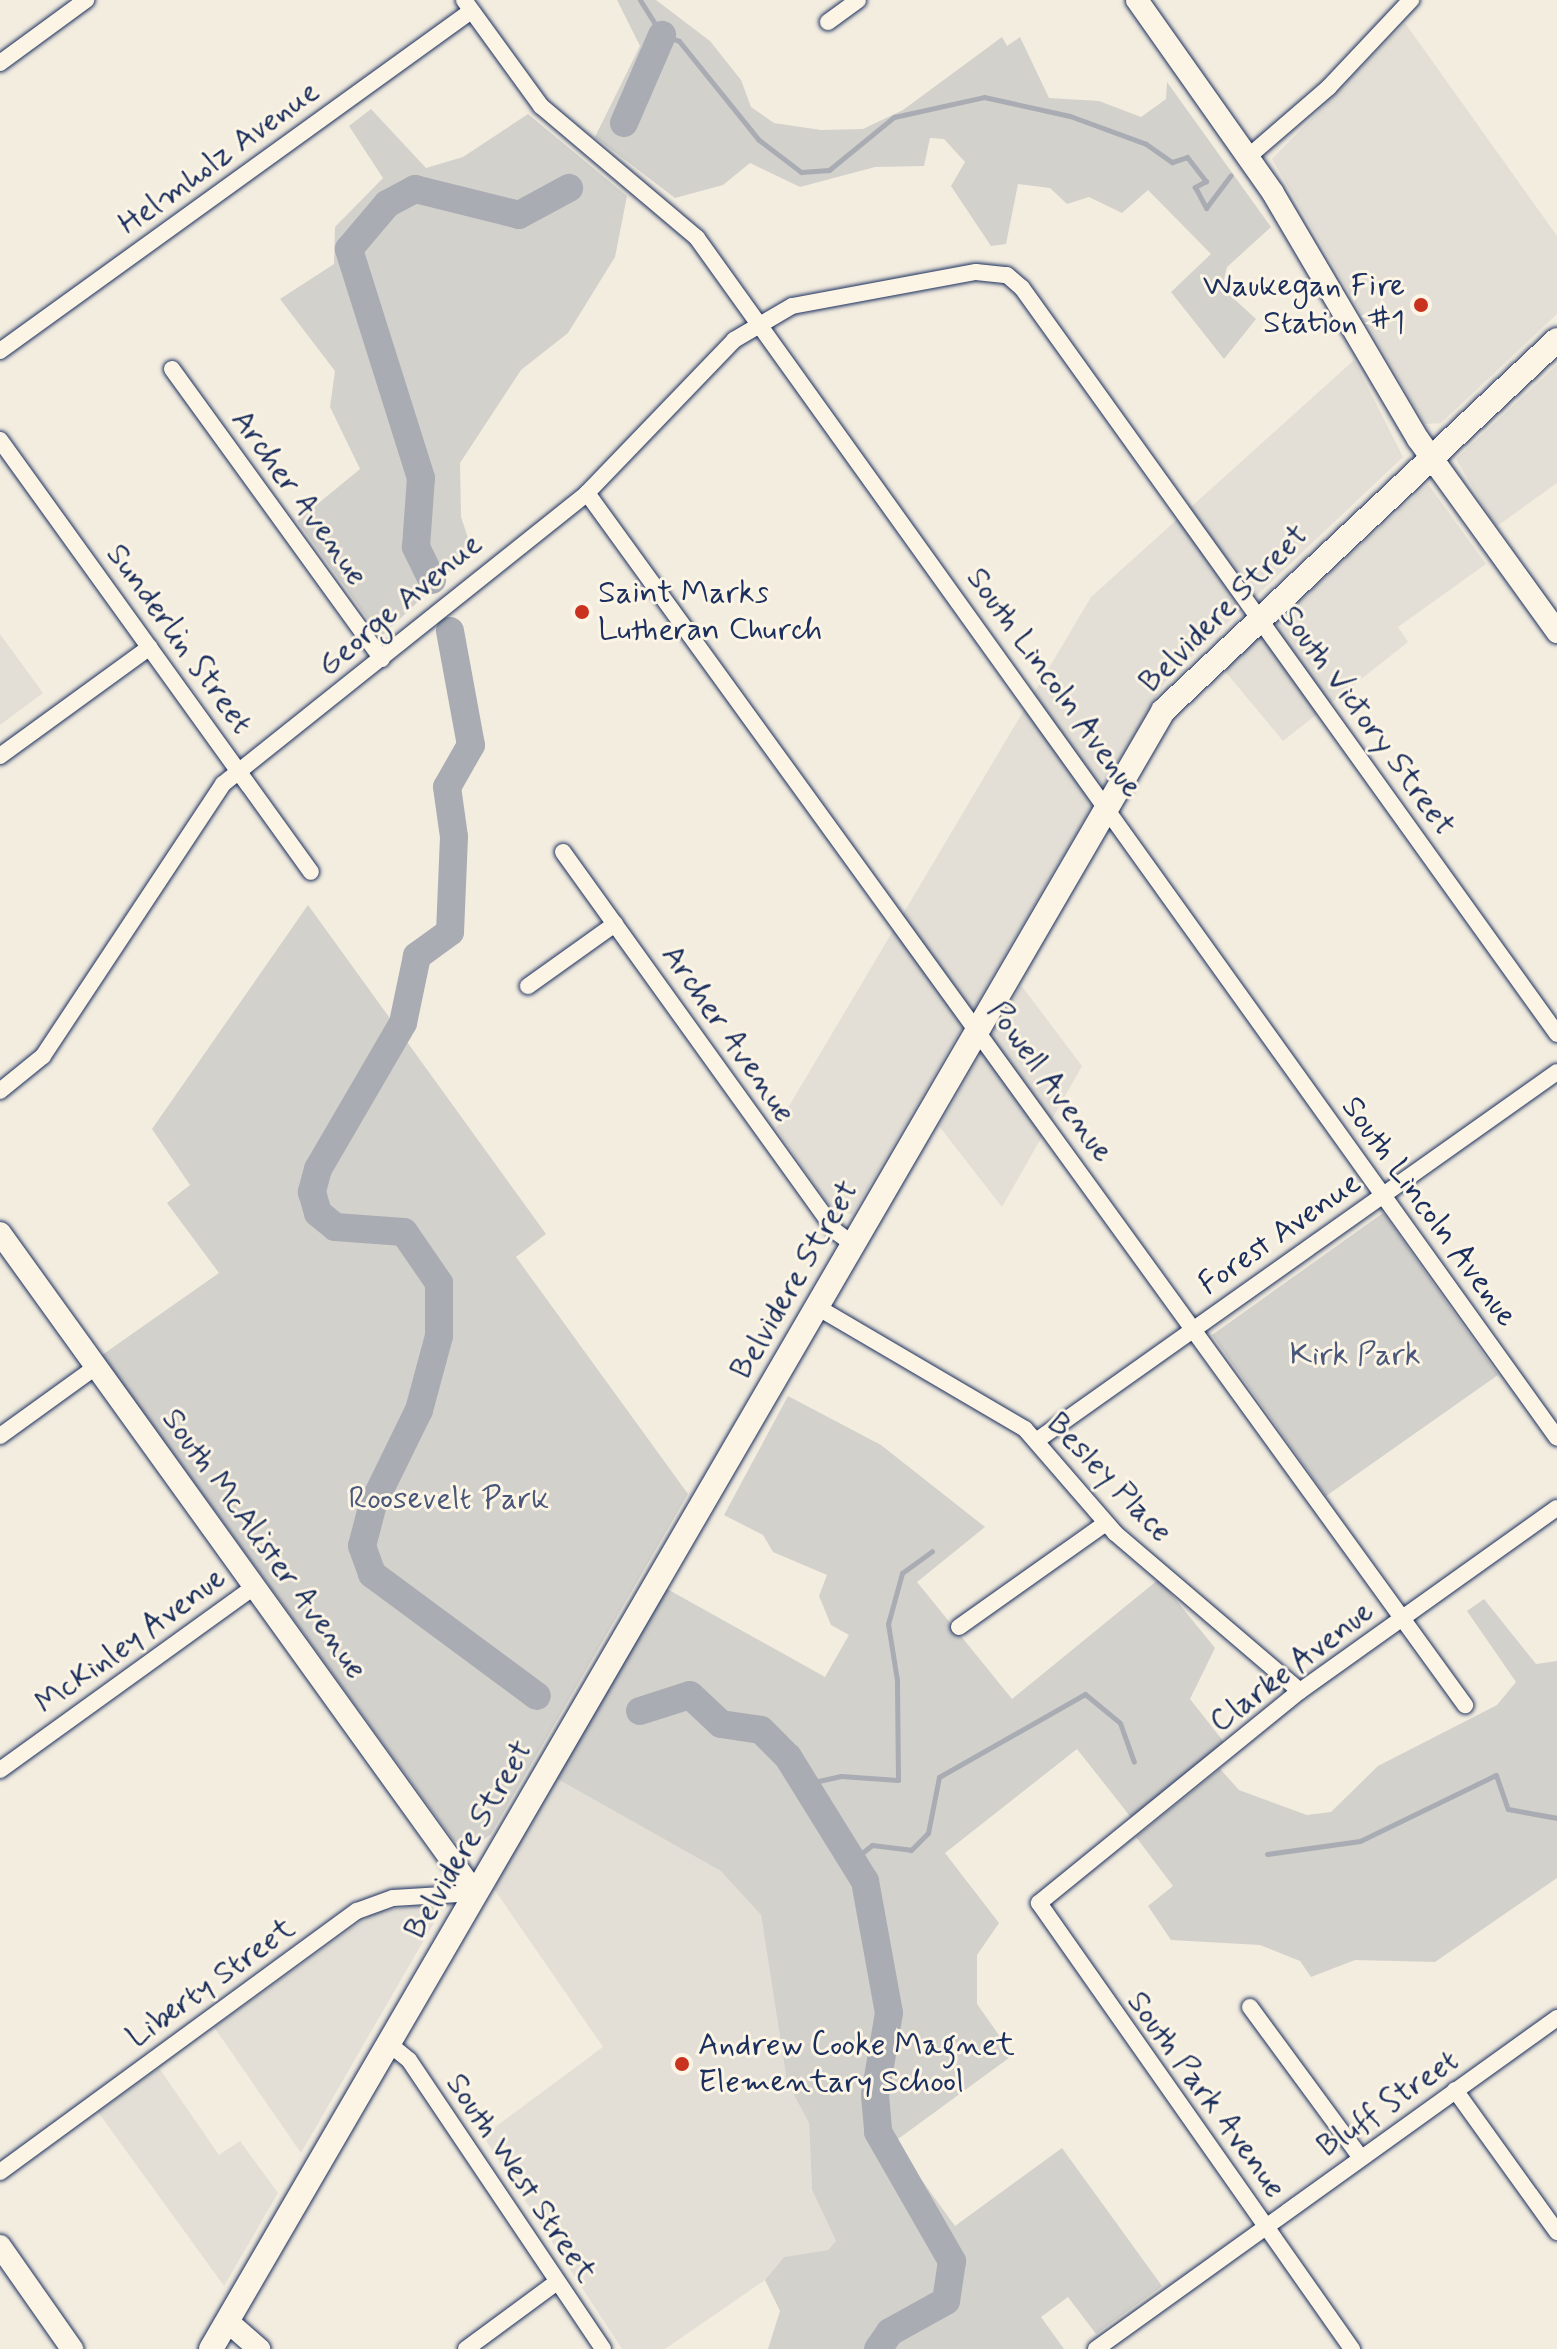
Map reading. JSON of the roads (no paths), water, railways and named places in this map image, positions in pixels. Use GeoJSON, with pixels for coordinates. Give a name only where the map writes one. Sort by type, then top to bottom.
{"type":"FeatureCollection","features":[{"type":"Feature","properties":{"kind":"main road","name":"Belvidere Street"},"geometry":{"type":"LineString","coordinates":[[211,2349],[1163,711],[1258,618],[1557,340]]}},
{"type":"Feature","properties":{"kind":"street"},"geometry":{"type":"LineString","coordinates":[[0,63],[86,0]]}},
{"type":"Feature","properties":{"kind":"street"},"geometry":{"type":"LineString","coordinates":[[828,22],[858,0]]}},
{"type":"Feature","properties":{"kind":"street"},"geometry":{"type":"LineString","coordinates":[[1137,0],[1248,157],[1431,456],[1557,632]]}},
{"type":"Feature","properties":{"kind":"street"},"geometry":{"type":"LineString","coordinates":[[1248,157],[1329,87],[1411,0]]}},
{"type":"Feature","properties":{"kind":"street","name":"South Lincoln Avenue"},"geometry":{"type":"LineString","coordinates":[[468,5],[541,106],[681,220],[759,321],[1557,1438]]}},
{"type":"Feature","properties":{"kind":"street","name":"Helmholz Avenue"},"geometry":{"type":"LineString","coordinates":[[0,351],[468,5]]}},
{"type":"Feature","properties":{"kind":"street","name":"South Victory Street"},"geometry":{"type":"LineString","coordinates":[[927,279],[976,272],[1016,280],[1557,1034]]}},
{"type":"Feature","properties":{"kind":"street","name":"George Avenue"},"geometry":{"type":"LineString","coordinates":[[0,1091],[43,1056],[238,770],[382,659],[442,602],[587,493],[759,321],[792,306],[927,279]]}},
{"type":"Feature","properties":{"kind":"street","name":"Archer Avenue"},"geometry":{"type":"LineString","coordinates":[[172,369],[382,659]]}},
{"type":"Feature","properties":{"kind":"street","name":"Sunderlin Street"},"geometry":{"type":"LineString","coordinates":[[0,440],[311,872]]}},
{"type":"Feature","properties":{"kind":"street","name":"Powell Avenue"},"geometry":{"type":"LineString","coordinates":[[587,493],[1465,1705]]}},
{"type":"Feature","properties":{"kind":"street"},"geometry":{"type":"LineString","coordinates":[[0,756],[150,647]]}},
{"type":"Feature","properties":{"kind":"street","name":"Archer Avenue"},"geometry":{"type":"LineString","coordinates":[[563,852],[835,1231],[853,1244]]}},
{"type":"Feature","properties":{"kind":"street"},"geometry":{"type":"LineString","coordinates":[[528,986],[615,924]]}},
{"type":"Feature","properties":{"kind":"street","name":"Forest Avenue"},"geometry":{"type":"LineString","coordinates":[[1036,1441],[1557,1072]]}},
{"type":"Feature","properties":{"kind":"street","name":"South McAlister Avenue"},"geometry":{"type":"LineString","coordinates":[[0,1233],[475,1893]]}},
{"type":"Feature","properties":{"kind":"street","name":"Besley Place"},"geometry":{"type":"LineString","coordinates":[[817,1307],[1036,1441],[1106,1523],[1300,1691]]}},
{"type":"Feature","properties":{"kind":"street"},"geometry":{"type":"LineString","coordinates":[[0,1436],[97,1366]]}},
{"type":"Feature","properties":{"kind":"street","name":"Clarke Avenue"},"geometry":{"type":"LineString","coordinates":[[1065,1877],[1300,1691],[1557,1508]]}},
{"type":"Feature","properties":{"kind":"street"},"geometry":{"type":"LineString","coordinates":[[959,1627],[1106,1523]]}},
{"type":"Feature","properties":{"kind":"street","name":"McKinley Avenue"},"geometry":{"type":"LineString","coordinates":[[0,1770],[255,1586]]}},
{"type":"Feature","properties":{"kind":"street","name":"South Park Avenue"},"geometry":{"type":"LineString","coordinates":[[1065,1877],[1039,1903],[1042,1912],[1352,2349]]}},
{"type":"Feature","properties":{"kind":"street","name":"Liberty Street"},"geometry":{"type":"LineString","coordinates":[[0,2172],[357,1911],[393,1898],[475,1893]]}},
{"type":"Feature","properties":{"kind":"street"},"geometry":{"type":"LineString","coordinates":[[1250,2007],[1360,2157]]}},
{"type":"Feature","properties":{"kind":"street","name":"Bluff Street"},"geometry":{"type":"LineString","coordinates":[[1096,2349],[1557,2018]]}},
{"type":"Feature","properties":{"kind":"street","name":"South West Street"},"geometry":{"type":"LineString","coordinates":[[388,2043],[409,2060],[603,2349]]}},
{"type":"Feature","properties":{"kind":"street"},"geometry":{"type":"LineString","coordinates":[[1455,2090],[1557,2232]]}},
{"type":"Feature","properties":{"kind":"street"},"geometry":{"type":"LineString","coordinates":[[0,2246],[72,2349]]}},
{"type":"Feature","properties":{"kind":"street"},"geometry":{"type":"LineString","coordinates":[[466,2349],[557,2282]]}},
{"type":"Feature","properties":{"kind":"street"},"geometry":{"type":"LineString","coordinates":[[227,2321],[259,2349]]}},
{"type":"Feature","properties":{"kind":"waterway"},"geometry":{"type":"LineString","coordinates":[[640,0],[662,35],[679,41],[759,140],[801,172],[829,170],[894,117],[984,97],[1070,116],[1146,144],[1172,162],[1187,157],[1206,181],[1195,187],[1206,208],[1231,175]]}},
{"type":"Feature","properties":{"kind":"waterway"},"geometry":{"type":"LineString","coordinates":[[624,123],[662,35]]}},
{"type":"Feature","properties":{"kind":"waterway"},"geometry":{"type":"LineString","coordinates":[[432,580],[416,547],[421,478],[349,249],[387,204],[415,189],[519,215],[569,188]]}},
{"type":"Feature","properties":{"kind":"waterway"},"geometry":{"type":"LineString","coordinates":[[450,631],[471,745],[447,787],[454,837],[450,932],[417,956],[403,1023],[318,1169],[312,1192],[318,1213],[335,1227],[404,1232],[439,1283],[439,1336],[419,1410],[373,1504],[362,1546],[372,1574],[537,1696]]}},
{"type":"Feature","properties":{"kind":"waterway"},"geometry":{"type":"LineString","coordinates":[[800,1785],[841,1776],[898,1780],[897,1680],[888,1624],[902,1573],[932,1551]]}},
{"type":"Feature","properties":{"kind":"waterway"},"geometry":{"type":"LineString","coordinates":[[851,1862],[872,1845],[911,1850],[928,1833],[939,1777],[1085,1694],[1120,1723],[1134,1762]]}},
{"type":"Feature","properties":{"kind":"waterway"},"geometry":{"type":"LineString","coordinates":[[640,1711],[690,1695],[721,1724],[761,1730],[788,1757],[865,1881],[889,2013],[875,2095],[878,2132],[952,2261],[946,2301],[890,2332],[878,2349]]}},
{"type":"Feature","properties":{"kind":"waterway"},"geometry":{"type":"LineString","coordinates":[[1267,1854],[1360,1841],[1496,1775],[1508,1809],[1557,1818]]}},
{"type":"Feature","properties":{"kind":"place","name":"Waukegan Fire Station #1"},"geometry":{"type":"Point","coordinates":[1421,305]}},
{"type":"Feature","properties":{"kind":"place","name":"Saint Marks Lutheran Church"},"geometry":{"type":"Point","coordinates":[582,612]}},
{"type":"Feature","properties":{"kind":"place","name":"Andrew Cooke Magnet Elementary School"},"geometry":{"type":"Point","coordinates":[682,2064]}},
{"type":"Feature","properties":{"kind":"park label","name":"Kirk Park"},"geometry":{"type":"Point","coordinates":[1355,1355]}},
{"type":"Feature","properties":{"kind":"park label","name":"Roosevelt Park"},"geometry":{"type":"Point","coordinates":[449,1499]}}]}
